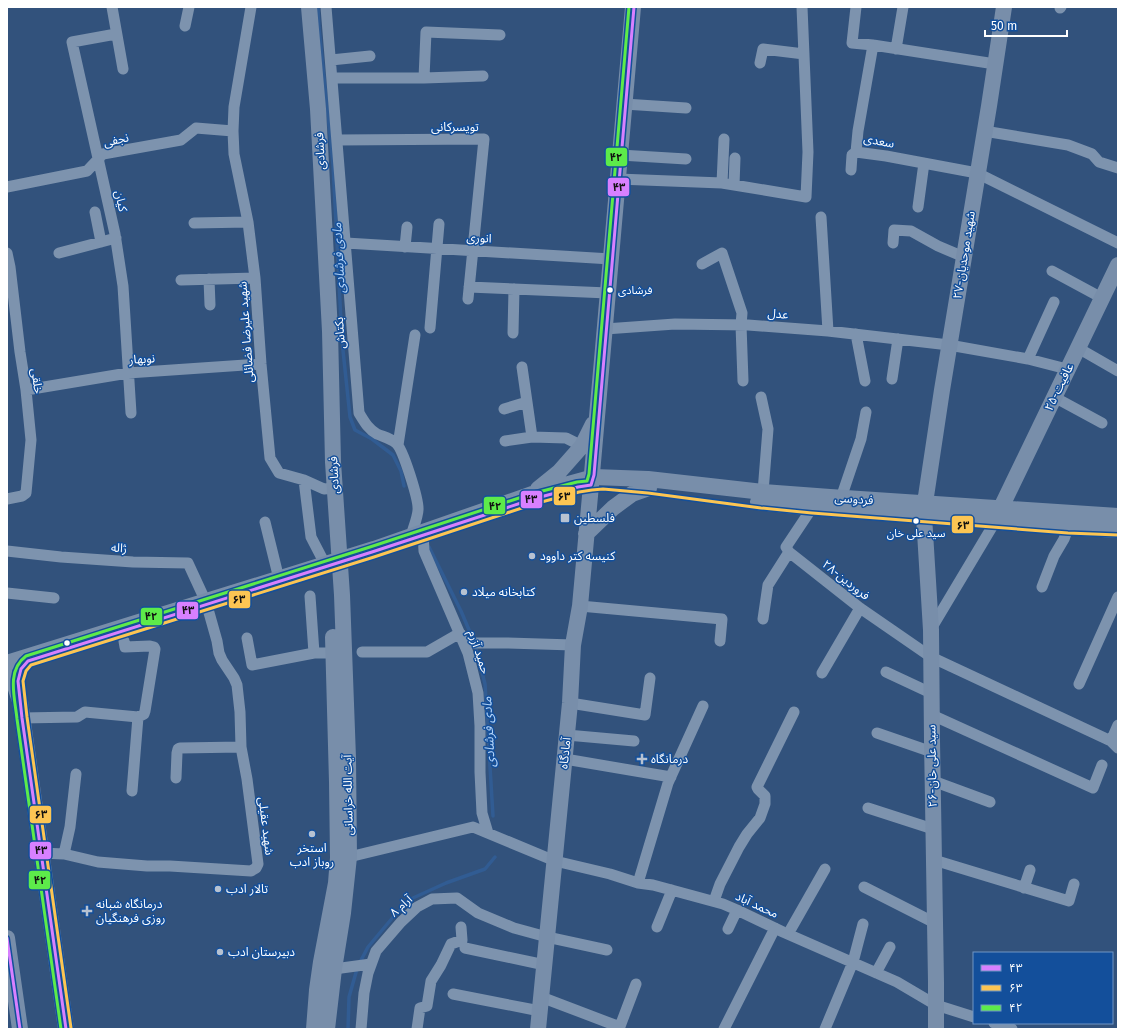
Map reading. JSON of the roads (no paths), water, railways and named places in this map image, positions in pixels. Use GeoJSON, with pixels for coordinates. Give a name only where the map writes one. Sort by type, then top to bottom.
{"type":"FeatureCollection","features":[{"type":"Feature","properties":{"kind":"main road","name":"فرشادی"},"geometry":{"type":"LineString","coordinates":[[308,7],[318,108],[332,377],[334,488],[331,562]]}},
{"type":"Feature","properties":{"kind":"main road"},"geometry":{"type":"LineString","coordinates":[[7,663],[331,562],[532,494],[591,481],[633,7]]}},
{"type":"Feature","properties":{"kind":"main road","name":"۲۷-شهید موحدیان"},"geometry":{"type":"LineString","coordinates":[[924,510],[949,345],[1004,7]]}},
{"type":"Feature","properties":{"kind":"main road","name":"۲۵-عافیت"},"geometry":{"type":"LineString","coordinates":[[998,515],[1118,265]]}},
{"type":"Feature","properties":{"kind":"main road"},"geometry":{"type":"LineString","coordinates":[[532,494],[559,472],[582,446],[597,415]]}},
{"type":"Feature","properties":{"kind":"main road","name":"فردوسی"},"geometry":{"type":"LineString","coordinates":[[591,481],[604,477],[648,479],[763,492],[841,498],[924,510]]}},
{"type":"Feature","properties":{"kind":"main road","name":"فردوسی"},"geometry":{"type":"LineString","coordinates":[[591,481],[603,484],[649,488],[812,508],[924,510],[998,515],[1118,516]]}},
{"type":"Feature","properties":{"kind":"main road","name":"آمادگاه"},"geometry":{"type":"LineString","coordinates":[[538,1029],[565,759],[573,645],[580,606],[591,481]]}},
{"type":"Feature","properties":{"kind":"main road"},"geometry":{"type":"LineString","coordinates":[[586,534],[613,508],[632,494],[649,488]]}},
{"type":"Feature","properties":{"kind":"main road","name":"۲۶-سید علی خان"},"geometry":{"type":"LineString","coordinates":[[924,510],[931,630],[936,1029]]}},
{"type":"Feature","properties":{"kind":"main road","name":"فردوسی"},"geometry":{"type":"LineString","coordinates":[[998,515],[1068,528],[1118,530]]}},
{"type":"Feature","properties":{"kind":"main road","name":"آیت الله خراسانی"},"geometry":{"type":"LineString","coordinates":[[327,1029],[349,857],[333,653],[331,562]]}},
{"type":"Feature","properties":{"kind":"main road","name":"آیت الله خراسانی"},"geometry":{"type":"LineString","coordinates":[[314,1029],[321,962],[337,870],[343,782],[343,609],[331,562]]}},
{"type":"Feature","properties":{"kind":"main road"},"geometry":{"type":"LineString","coordinates":[[7,676],[15,686],[20,701],[66,1029]]}},
{"type":"Feature","properties":{"kind":"main road"},"geometry":{"type":"LineString","coordinates":[[7,687],[20,701]]}},
{"type":"Feature","properties":{"kind":"main road"},"geometry":{"type":"LineString","coordinates":[[7,938],[20,1029]]}},
{"type":"Feature","properties":{"kind":"street"},"geometry":{"type":"LineString","coordinates":[[112,7],[123,69]]}},
{"type":"Feature","properties":{"kind":"street"},"geometry":{"type":"LineString","coordinates":[[185,26],[189,7]]}},
{"type":"Feature","properties":{"kind":"street"},"geometry":{"type":"LineString","coordinates":[[233,131],[234,107],[251,7]]}},
{"type":"Feature","properties":{"kind":"street","name":"بکتاش"},"geometry":{"type":"LineString","coordinates":[[326,7],[359,413],[367,426],[376,433],[390,438],[398,445]]}},
{"type":"Feature","properties":{"kind":"street"},"geometry":{"type":"LineString","coordinates":[[618,179],[722,182],[806,197],[808,152],[802,7]]}},
{"type":"Feature","properties":{"kind":"street"},"geometry":{"type":"LineString","coordinates":[[856,7],[852,43],[995,64]]}},
{"type":"Feature","properties":{"kind":"street"},"geometry":{"type":"LineString","coordinates":[[896,49],[903,7]]}},
{"type":"Feature","properties":{"kind":"street"},"geometry":{"type":"LineString","coordinates":[[424,78],[426,32],[500,35]]}},
{"type":"Feature","properties":{"kind":"street","name":"کیان"},"geometry":{"type":"LineString","coordinates":[[116,34],[72,42],[116,238],[123,286],[131,413]]}},
{"type":"Feature","properties":{"kind":"street","name":"سعدی"},"geometry":{"type":"LineString","coordinates":[[873,45],[858,131],[856,152],[978,173],[1118,243]]}},
{"type":"Feature","properties":{"kind":"street"},"geometry":{"type":"LineString","coordinates":[[760,63],[763,49],[804,54]]}},
{"type":"Feature","properties":{"kind":"street"},"geometry":{"type":"LineString","coordinates":[[330,60],[370,56]]}},
{"type":"Feature","properties":{"kind":"street"},"geometry":{"type":"LineString","coordinates":[[332,78],[424,78],[482,76]]}},
{"type":"Feature","properties":{"kind":"street"},"geometry":{"type":"LineString","coordinates":[[624,104],[686,108]]}},
{"type":"Feature","properties":{"kind":"street","name":"نجفی"},"geometry":{"type":"LineString","coordinates":[[7,187],[88,171],[103,154],[181,140],[196,128],[233,131]]}},
{"type":"Feature","properties":{"kind":"street","name":"شهید علیرضا فضائلی"},"geometry":{"type":"LineString","coordinates":[[233,131],[234,154],[248,222],[256,278],[261,364],[270,458],[279,473],[304,480],[324,489],[334,488]]}},
{"type":"Feature","properties":{"kind":"street"},"geometry":{"type":"LineString","coordinates":[[984,131],[1068,145],[1092,154],[1099,162],[1118,168]]}},
{"type":"Feature","properties":{"kind":"street","name":"تویسرکانی"},"geometry":{"type":"LineString","coordinates":[[337,140],[484,139],[472,251]]}},
{"type":"Feature","properties":{"kind":"street"},"geometry":{"type":"LineString","coordinates":[[722,182],[724,139]]}},
{"type":"Feature","properties":{"kind":"street"},"geometry":{"type":"LineString","coordinates":[[851,170],[852,156],[856,152]]}},
{"type":"Feature","properties":{"kind":"street"},"geometry":{"type":"LineString","coordinates":[[620,155],[686,160]]}},
{"type":"Feature","properties":{"kind":"street"},"geometry":{"type":"LineString","coordinates":[[734,185],[736,158]]}},
{"type":"Feature","properties":{"kind":"street"},"geometry":{"type":"LineString","coordinates":[[918,207],[924,163]]}},
{"type":"Feature","properties":{"kind":"street"},"geometry":{"type":"LineString","coordinates":[[95,212],[101,242]]}},
{"type":"Feature","properties":{"kind":"street"},"geometry":{"type":"LineString","coordinates":[[821,217],[828,332]]}},
{"type":"Feature","properties":{"kind":"street"},"geometry":{"type":"LineString","coordinates":[[194,223],[248,222]]}},
{"type":"Feature","properties":{"kind":"street"},"geometry":{"type":"LineString","coordinates":[[430,328],[439,224]]}},
{"type":"Feature","properties":{"kind":"street"},"geometry":{"type":"LineString","coordinates":[[405,247],[407,227]]}},
{"type":"Feature","properties":{"kind":"street"},"geometry":{"type":"LineString","coordinates":[[893,243],[894,230],[911,231],[938,246],[964,256]]}},
{"type":"Feature","properties":{"kind":"street"},"geometry":{"type":"LineString","coordinates":[[59,253],[116,238]]}},
{"type":"Feature","properties":{"kind":"street","name":"انوری"},"geometry":{"type":"LineString","coordinates":[[346,243],[611,259]]}},
{"type":"Feature","properties":{"kind":"street"},"geometry":{"type":"LineString","coordinates":[[468,298],[472,251]]}},
{"type":"Feature","properties":{"kind":"street","name":"خلقی"},"geometry":{"type":"LineString","coordinates":[[7,253],[26,390],[31,440],[26,493],[22,496],[7,499]]}},
{"type":"Feature","properties":{"kind":"street"},"geometry":{"type":"LineString","coordinates":[[702,264],[722,253],[742,313],[740,325],[743,381]]}},
{"type":"Feature","properties":{"kind":"street"},"geometry":{"type":"LineString","coordinates":[[1052,271],[1102,298]]}},
{"type":"Feature","properties":{"kind":"street"},"geometry":{"type":"LineString","coordinates":[[181,280],[256,278]]}},
{"type":"Feature","properties":{"kind":"street"},"geometry":{"type":"LineString","coordinates":[[209,279],[210,305]]}},
{"type":"Feature","properties":{"kind":"street"},"geometry":{"type":"LineString","coordinates":[[469,287],[608,293]]}},
{"type":"Feature","properties":{"kind":"street"},"geometry":{"type":"LineString","coordinates":[[513,333],[514,289]]}},
{"type":"Feature","properties":{"kind":"street"},"geometry":{"type":"LineString","coordinates":[[1028,359],[1054,302]]}},
{"type":"Feature","properties":{"kind":"street","name":"عدل"},"geometry":{"type":"LineString","coordinates":[[605,329],[675,324],[740,325],[856,334],[949,345],[1028,359],[1064,368]]}},
{"type":"Feature","properties":{"kind":"street"},"geometry":{"type":"LineString","coordinates":[[856,334],[866,381]]}},
{"type":"Feature","properties":{"kind":"street"},"geometry":{"type":"LineString","coordinates":[[416,335],[398,445],[411,478],[418,509],[417,534]]}},
{"type":"Feature","properties":{"kind":"street"},"geometry":{"type":"LineString","coordinates":[[892,379],[898,339]]}},
{"type":"Feature","properties":{"kind":"street"},"geometry":{"type":"LineString","coordinates":[[1078,348],[1118,371]]}},
{"type":"Feature","properties":{"kind":"street","name":"نوبهار"},"geometry":{"type":"LineString","coordinates":[[26,390],[128,373],[261,364]]}},
{"type":"Feature","properties":{"kind":"street"},"geometry":{"type":"LineString","coordinates":[[522,367],[532,437]]}},
{"type":"Feature","properties":{"kind":"street"},"geometry":{"type":"LineString","coordinates":[[761,397],[768,429],[763,492]]}},
{"type":"Feature","properties":{"kind":"street"},"geometry":{"type":"LineString","coordinates":[[1054,398],[1102,423]]}},
{"type":"Feature","properties":{"kind":"street"},"geometry":{"type":"LineString","coordinates":[[504,409],[527,402]]}},
{"type":"Feature","properties":{"kind":"street"},"geometry":{"type":"LineString","coordinates":[[841,498],[861,439],[866,412]]}},
{"type":"Feature","properties":{"kind":"street"},"geometry":{"type":"LineString","coordinates":[[506,441],[532,437],[566,438],[582,446]]}},
{"type":"Feature","properties":{"kind":"street"},"geometry":{"type":"LineString","coordinates":[[304,480],[311,537],[331,562]]}},
{"type":"Feature","properties":{"kind":"street"},"geometry":{"type":"LineString","coordinates":[[763,619],[768,585],[789,552],[786,547],[812,508]]}},
{"type":"Feature","properties":{"kind":"street"},"geometry":{"type":"LineString","coordinates":[[931,630],[998,515]]}},
{"type":"Feature","properties":{"kind":"street"},"geometry":{"type":"LineString","coordinates":[[265,522],[278,579]]}},
{"type":"Feature","properties":{"kind":"street"},"geometry":{"type":"LineString","coordinates":[[1042,587],[1054,556],[1064,539],[1068,528]]}},
{"type":"Feature","properties":{"kind":"street","name":"حمید آزرم"},"geometry":{"type":"LineString","coordinates":[[417,534],[468,653],[478,693],[482,813],[488,833]]}},
{"type":"Feature","properties":{"kind":"street","name":"ژاله"},"geometry":{"type":"LineString","coordinates":[[7,550],[61,557],[133,562],[188,563],[206,602]]}},
{"type":"Feature","properties":{"kind":"street","name":"۲۸-فروردین"},"geometry":{"type":"LineString","coordinates":[[789,552],[860,608],[931,657],[1114,744]]}},
{"type":"Feature","properties":{"kind":"street"},"geometry":{"type":"LineString","coordinates":[[7,593],[54,598]]}},
{"type":"Feature","properties":{"kind":"street"},"geometry":{"type":"LineString","coordinates":[[310,596],[314,653]]}},
{"type":"Feature","properties":{"kind":"street"},"geometry":{"type":"LineString","coordinates":[[1079,684],[1118,597]]}},
{"type":"Feature","properties":{"kind":"street","name":"شهید عقیلی"},"geometry":{"type":"LineString","coordinates":[[41,853],[64,854],[98,862],[140,866],[170,866],[251,871],[256,868],[258,864],[241,747],[240,712],[237,685],[219,653],[206,602]]}},
{"type":"Feature","properties":{"kind":"street"},"geometry":{"type":"LineString","coordinates":[[580,606],[722,619],[720,641]]}},
{"type":"Feature","properties":{"kind":"street"},"geometry":{"type":"LineString","coordinates":[[822,673],[860,608]]}},
{"type":"Feature","properties":{"kind":"street"},"geometry":{"type":"LineString","coordinates":[[362,652],[427,652],[460,633]]}},
{"type":"Feature","properties":{"kind":"street"},"geometry":{"type":"LineString","coordinates":[[247,638],[252,664],[314,653],[333,653]]}},
{"type":"Feature","properties":{"kind":"street"},"geometry":{"type":"LineString","coordinates":[[22,718],[77,717],[85,712],[138,717],[144,714],[155,649],[154,647],[150,646],[125,647],[124,641]]}},
{"type":"Feature","properties":{"kind":"street"},"geometry":{"type":"LineString","coordinates":[[464,643],[573,645]]}},
{"type":"Feature","properties":{"kind":"street"},"geometry":{"type":"LineString","coordinates":[[886,672],[931,693]]}},
{"type":"Feature","properties":{"kind":"street"},"geometry":{"type":"LineString","coordinates":[[570,703],[645,715],[650,678]]}},
{"type":"Feature","properties":{"kind":"street"},"geometry":{"type":"LineString","coordinates":[[638,883],[671,777],[703,706]]}},
{"type":"Feature","properties":{"kind":"street"},"geometry":{"type":"LineString","coordinates":[[714,901],[720,884],[739,847],[760,818],[765,804],[765,796],[757,787],[794,712]]}},
{"type":"Feature","properties":{"kind":"street"},"geometry":{"type":"LineString","coordinates":[[932,715],[1093,788],[1102,765]]}},
{"type":"Feature","properties":{"kind":"street"},"geometry":{"type":"LineString","coordinates":[[132,791],[138,717]]}},
{"type":"Feature","properties":{"kind":"street"},"geometry":{"type":"LineString","coordinates":[[1114,744],[1118,725]]}},
{"type":"Feature","properties":{"kind":"street"},"geometry":{"type":"LineString","coordinates":[[878,733],[932,752]]}},
{"type":"Feature","properties":{"kind":"street"},"geometry":{"type":"LineString","coordinates":[[567,735],[634,741]]}},
{"type":"Feature","properties":{"kind":"street"},"geometry":{"type":"LineString","coordinates":[[176,778],[177,752],[180,748],[241,747]]}},
{"type":"Feature","properties":{"kind":"street"},"geometry":{"type":"LineString","coordinates":[[565,759],[671,777]]}},
{"type":"Feature","properties":{"kind":"street"},"geometry":{"type":"LineString","coordinates":[[64,854],[70,827],[76,774]]}},
{"type":"Feature","properties":{"kind":"street"},"geometry":{"type":"LineString","coordinates":[[933,781],[990,802]]}},
{"type":"Feature","properties":{"kind":"street"},"geometry":{"type":"LineString","coordinates":[[868,808],[933,829]]}},
{"type":"Feature","properties":{"kind":"street","name":"محمد آباد"},"geometry":{"type":"LineString","coordinates":[[349,857],[472,827],[555,861],[714,901],[897,982],[936,1005],[973,1017]]}},
{"type":"Feature","properties":{"kind":"street"},"geometry":{"type":"LineString","coordinates":[[934,860],[1069,901],[1074,884]]}},
{"type":"Feature","properties":{"kind":"street"},"geometry":{"type":"LineString","coordinates":[[788,934],[825,869]]}},
{"type":"Feature","properties":{"kind":"street"},"geometry":{"type":"LineString","coordinates":[[1024,888],[1030,870]]}},
{"type":"Feature","properties":{"kind":"street"},"geometry":{"type":"LineString","coordinates":[[864,887],[935,923]]}},
{"type":"Feature","properties":{"kind":"street"},"geometry":{"type":"LineString","coordinates":[[657,927],[672,890]]}},
{"type":"Feature","properties":{"kind":"street","name":"۸ آرام"},"geometry":{"type":"LineString","coordinates":[[361,1029],[364,993],[368,973],[376,951],[401,922],[417,907],[432,899],[457,898],[478,913],[514,928],[547,938],[606,950]]}},
{"type":"Feature","properties":{"kind":"street"},"geometry":{"type":"LineString","coordinates":[[728,929],[737,910]]}},
{"type":"Feature","properties":{"kind":"street"},"geometry":{"type":"LineString","coordinates":[[825,1029],[853,962],[863,924]]}},
{"type":"Feature","properties":{"kind":"street"},"geometry":{"type":"LineString","coordinates":[[417,1029],[420,1008],[427,1006],[431,981],[451,944],[462,940],[461,927]]}},
{"type":"Feature","properties":{"kind":"street"},"geometry":{"type":"LineString","coordinates":[[724,1029],[775,928]]}},
{"type":"Feature","properties":{"kind":"street"},"geometry":{"type":"LineString","coordinates":[[876,973],[890,947]]}},
{"type":"Feature","properties":{"kind":"street"},"geometry":{"type":"LineString","coordinates":[[465,948],[545,965]]}},
{"type":"Feature","properties":{"kind":"street"},"geometry":{"type":"LineString","coordinates":[[334,969],[371,964]]}},
{"type":"Feature","properties":{"kind":"street"},"geometry":{"type":"LineString","coordinates":[[453,994],[541,1004],[620,1028],[636,984]]}},
{"type":"Feature","properties":{"kind":"street"},"geometry":{"type":"LineString","coordinates":[[997,1024],[1012,1029]]}},
{"type":"Feature","properties":{"kind":"waterway","name":"مادی فرشادی"},"geometry":{"type":"LineString","coordinates":[[318,7],[333,165],[342,341],[350,417],[355,430],[372,439],[393,455],[401,471],[404,486]]}},
{"type":"Feature","properties":{"kind":"waterway","name":"مادی فرشادی"},"geometry":{"type":"LineString","coordinates":[[429,547],[461,611],[472,637]]}},
{"type":"Feature","properties":{"kind":"waterway","name":"مادی فرشادی"},"geometry":{"type":"LineString","coordinates":[[476,649],[485,684],[493,816]]}},
{"type":"Feature","properties":{"kind":"waterway","name":"مادی فرشادی"},"geometry":{"type":"LineString","coordinates":[[359,964],[368,947],[394,916],[413,898],[446,883],[485,869],[495,857]]}},
{"type":"Feature","properties":{"kind":"waterway","name":"مادی فرشادی"},"geometry":{"type":"LineString","coordinates":[[348,1029],[349,997],[357,969]]}},
{"type":"Feature","properties":{"kind":"place","name":"فرشادی"},"geometry":{"type":"Point","coordinates":[610,290]}},
{"type":"Feature","properties":{"kind":"place","name":"فلسطین"},"geometry":{"type":"Point","coordinates":[565,518]}},
{"type":"Feature","properties":{"kind":"place","name":"سید علی خان"},"geometry":{"type":"Point","coordinates":[916,521]}},
{"type":"Feature","properties":{"kind":"place","name":"کنیسه کتر داوود"},"geometry":{"type":"Point","coordinates":[532,556]}},
{"type":"Feature","properties":{"kind":"place","name":"کتابخانه میلاد"},"geometry":{"type":"Point","coordinates":[464,592]}},
{"type":"Feature","properties":{"kind":"place","name":"درمانگاه"},"geometry":{"type":"Point","coordinates":[642,759]}},
{"type":"Feature","properties":{"kind":"place","name":"استخر روباز ادب"},"geometry":{"type":"Point","coordinates":[312,834]}},
{"type":"Feature","properties":{"kind":"place","name":"تالار ادب"},"geometry":{"type":"Point","coordinates":[218,889]}},
{"type":"Feature","properties":{"kind":"place","name":"درمانگاه شبانه روزی فرهنگیان"},"geometry":{"type":"Point","coordinates":[87,911]}},
{"type":"Feature","properties":{"kind":"place","name":"دبیرستان ادب"},"geometry":{"type":"Point","coordinates":[220,952]}}]}
